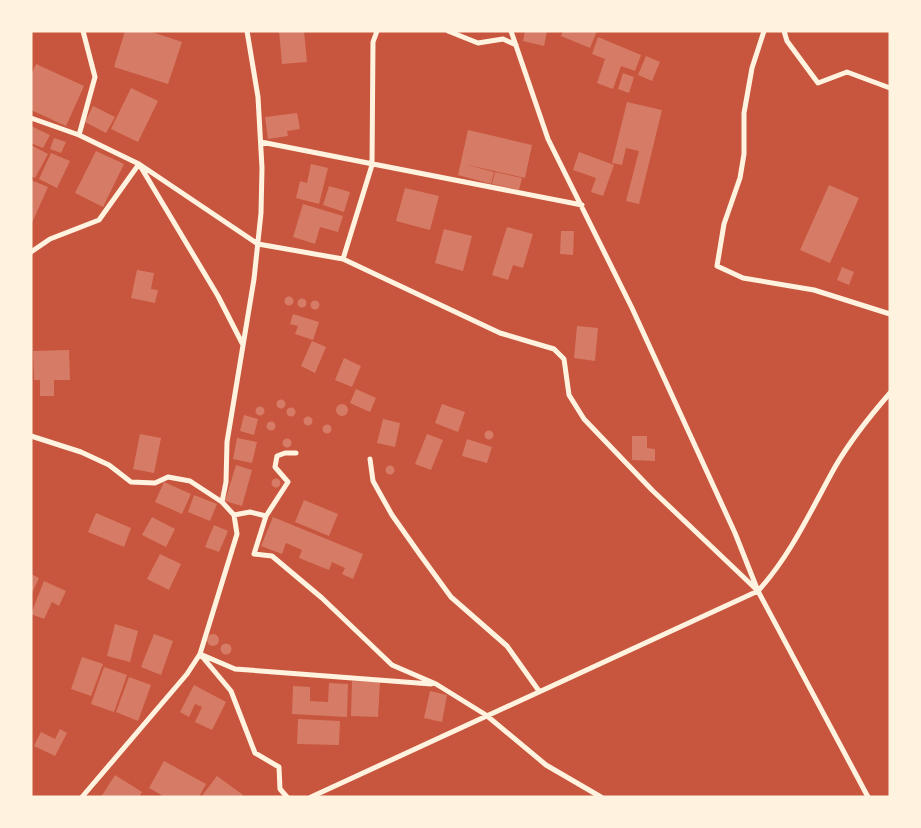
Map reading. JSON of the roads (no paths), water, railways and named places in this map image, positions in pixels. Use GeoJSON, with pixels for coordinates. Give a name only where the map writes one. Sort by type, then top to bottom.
{"type":"FeatureCollection","features":[{"type":"Feature","properties":{"kind":"street"},"geometry":{"type":"LineString","coordinates":[[79,135],[95,77],[83,31]]}},
{"type":"Feature","properties":{"kind":"street"},"geometry":{"type":"LineString","coordinates":[[222,502],[226,482],[227,442],[258,244],[261,204],[261,142],[258,97],[247,31]]}},
{"type":"Feature","properties":{"kind":"street"},"geometry":{"type":"LineString","coordinates":[[343,258],[372,165],[373,42],[378,31]]}},
{"type":"Feature","properties":{"kind":"street"},"geometry":{"type":"LineString","coordinates":[[448,31],[478,43],[502,39],[516,45]]}},
{"type":"Feature","properties":{"kind":"street"},"geometry":{"type":"LineString","coordinates":[[511,31],[548,139],[632,308],[735,533],[758,591],[868,797]]}},
{"type":"Feature","properties":{"kind":"street"},"geometry":{"type":"LineString","coordinates":[[764,31],[752,68],[744,113],[744,154],[740,178],[724,224],[717,266],[743,278],[814,290],[890,314]]}},
{"type":"Feature","properties":{"kind":"street"},"geometry":{"type":"LineString","coordinates":[[784,31],[787,41],[818,83],[847,72],[890,88]]}},
{"type":"Feature","properties":{"kind":"street"},"geometry":{"type":"LineString","coordinates":[[31,118],[79,135],[139,164],[258,244],[343,258],[500,333],[554,349],[564,359],[569,395],[584,419],[617,456],[758,591]]}},
{"type":"Feature","properties":{"kind":"street"},"geometry":{"type":"LineString","coordinates":[[261,142],[582,206]]}},
{"type":"Feature","properties":{"kind":"street"},"geometry":{"type":"LineString","coordinates":[[31,252],[50,239],[99,220],[139,164]]}},
{"type":"Feature","properties":{"kind":"street"},"geometry":{"type":"LineString","coordinates":[[139,164],[218,296],[242,343]]}},
{"type":"Feature","properties":{"kind":"street"},"geometry":{"type":"LineString","coordinates":[[311,797],[539,690],[758,591],[778,569],[837,465],[873,413],[890,393]]}},
{"type":"Feature","properties":{"kind":"street"},"geometry":{"type":"LineString","coordinates":[[31,436],[81,452],[109,465],[131,482],[156,483],[168,477],[190,481],[222,502],[234,515],[238,534],[200,654],[187,674],[82,797]]}},
{"type":"Feature","properties":{"kind":"street"},"geometry":{"type":"LineString","coordinates":[[296,453],[285,452],[277,456],[275,467],[288,482],[266,516],[254,554],[272,556],[322,598],[392,664],[436,684],[486,715],[546,765],[601,797]]}},
{"type":"Feature","properties":{"kind":"street"},"geometry":{"type":"LineString","coordinates":[[370,459],[373,481],[392,515],[421,556],[451,597],[507,646],[539,690]]}},
{"type":"Feature","properties":{"kind":"street"},"geometry":{"type":"LineString","coordinates":[[234,515],[250,512],[266,516]]}},
{"type":"Feature","properties":{"kind":"street"},"geometry":{"type":"LineString","coordinates":[[200,654],[235,668],[436,684]]}},
{"type":"Feature","properties":{"kind":"street"},"geometry":{"type":"LineString","coordinates":[[200,654],[231,691],[255,753],[279,767],[280,789],[287,797]]}}]}
